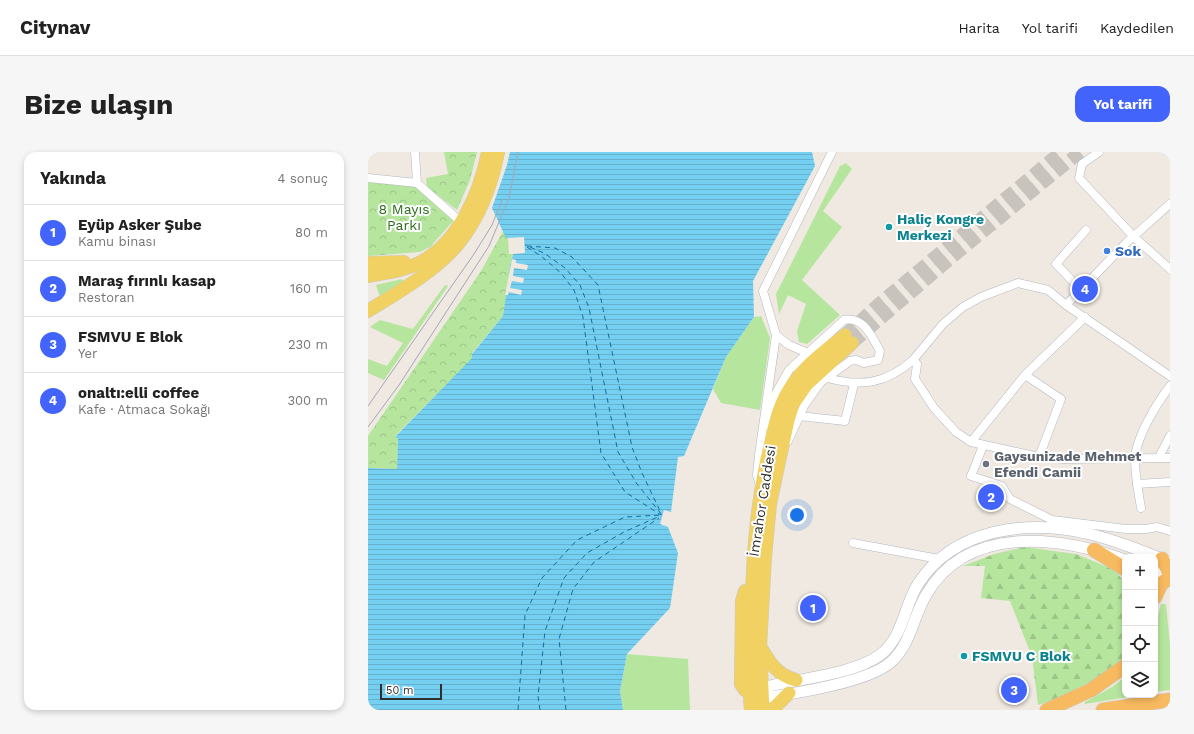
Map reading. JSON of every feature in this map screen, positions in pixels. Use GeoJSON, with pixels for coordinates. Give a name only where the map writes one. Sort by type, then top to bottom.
{"type":"FeatureCollection","features":[{"type":"Feature","properties":{"kind":"highway"},"geometry":{"type":"LineString","coordinates":[[1094,550],[1122,567]]}},
{"type":"Feature","properties":{"kind":"highway"},"geometry":{"type":"LineString","coordinates":[[1158,590],[1161,584],[1170,577],[1162,564]]}},
{"type":"Feature","properties":{"kind":"highway"},"geometry":{"type":"LineString","coordinates":[[1047,710],[1063,704],[1102,684],[1122,668]]}},
{"type":"Feature","properties":{"kind":"highway"},"geometry":{"type":"LineString","coordinates":[[1103,710],[1170,700]]}},
{"type":"Feature","properties":{"kind":"main road"},"geometry":{"type":"LineString","coordinates":[[368,276],[404,269],[430,257],[449,238],[460,222],[480,181],[488,152]]}},
{"type":"Feature","properties":{"kind":"main road"},"geometry":{"type":"LineString","coordinates":[[368,311],[429,269],[458,243],[467,232],[492,177],[498,152]]}},
{"type":"Feature","properties":{"kind":"main road"},"geometry":{"type":"LineString","coordinates":[[368,263],[394,264],[430,257]]}},
{"type":"Feature","properties":{"kind":"main road","name":"İmrahor Caddesi"},"geometry":{"type":"LineString","coordinates":[[751,710],[759,698],[760,647],[770,504],[775,474],[788,420],[796,400],[812,378],[848,339],[804,370],[795,380],[785,397],[770,443],[761,492],[754,545],[752,577],[742,601],[741,684],[759,698]]}},
{"type":"Feature","properties":{"kind":"main road"},"geometry":{"type":"LineString","coordinates":[[759,698],[796,680],[858,666],[881,654],[888,648],[898,632],[918,584],[939,559],[971,538],[989,533],[1052,524],[1106,539],[1162,564]]}},
{"type":"Feature","properties":{"kind":"main road"},"geometry":{"type":"LineString","coordinates":[[759,698],[860,678],[882,669],[891,662],[907,641],[925,597],[931,587],[947,568],[968,554],[997,545],[1026,541],[1076,546],[1122,559]]}},
{"type":"Feature","properties":{"kind":"main road"},"geometry":{"type":"LineString","coordinates":[[760,647],[776,670],[789,678],[796,680]]}},
{"type":"Feature","properties":{"kind":"main road"},"geometry":{"type":"LineString","coordinates":[[772,710],[790,693]]}},
{"type":"Feature","properties":{"kind":"street"},"geometry":{"type":"LineString","coordinates":[[415,152],[417,183]]}},
{"type":"Feature","properties":{"kind":"street"},"geometry":{"type":"LineString","coordinates":[[761,492],[757,475],[776,335],[763,292],[832,152]]}},
{"type":"Feature","properties":{"kind":"street"},"geometry":{"type":"LineString","coordinates":[[1099,152],[1082,164],[1079,178],[1134,237],[1170,269]]}},
{"type":"Feature","properties":{"kind":"street"},"geometry":{"type":"LineString","coordinates":[[368,178],[417,183],[460,222]]}},
{"type":"Feature","properties":{"kind":"street"},"geometry":{"type":"LineString","coordinates":[[1066,305],[1134,237],[1170,204]]}},
{"type":"Feature","properties":{"kind":"street"},"geometry":{"type":"LineString","coordinates":[[1081,290],[1056,264],[1086,230]]}},
{"type":"Feature","properties":{"kind":"street"},"geometry":{"type":"LineString","coordinates":[[827,378],[854,384],[884,378],[900,372],[913,360],[943,324],[963,307],[988,294],[1018,284],[1048,290],[1066,305],[1170,376]]}},
{"type":"Feature","properties":{"kind":"street"},"geometry":{"type":"LineString","coordinates":[[971,442],[1025,375],[1084,317]]}},
{"type":"Feature","properties":{"kind":"street"},"geometry":{"type":"LineString","coordinates":[[764,427],[776,393],[789,370],[844,320],[855,319],[863,324],[880,351],[878,360],[864,362],[856,360],[850,362],[822,382],[799,416],[775,474]]}},
{"type":"Feature","properties":{"kind":"street"},"geometry":{"type":"LineString","coordinates":[[776,335],[789,345],[808,353]]}},
{"type":"Feature","properties":{"kind":"street"},"geometry":{"type":"LineString","coordinates":[[913,360],[917,364],[915,379],[934,408],[956,432],[971,442],[983,446],[1039,457],[1064,459],[1170,458]]}},
{"type":"Feature","properties":{"kind":"street"},"geometry":{"type":"LineString","coordinates":[[1025,375],[1061,399],[1039,457]]}},
{"type":"Feature","properties":{"kind":"street"},"geometry":{"type":"LineString","coordinates":[[799,416],[845,421],[854,384]]}},
{"type":"Feature","properties":{"kind":"street"},"geometry":{"type":"LineString","coordinates":[[1141,508],[1135,458],[1139,442],[1160,399],[1170,386]]}},
{"type":"Feature","properties":{"kind":"street"},"geometry":{"type":"LineString","coordinates":[[1159,457],[1170,436]]}},
{"type":"Feature","properties":{"kind":"street"},"geometry":{"type":"LineString","coordinates":[[983,446],[971,476],[1002,486],[1010,499],[1052,524],[1126,529],[1146,529],[1157,527],[1170,531]]}},
{"type":"Feature","properties":{"kind":"street"},"geometry":{"type":"LineString","coordinates":[[1137,484],[1170,482]]}},
{"type":"Feature","properties":{"kind":"street"},"geometry":{"type":"LineString","coordinates":[[853,543],[939,559]]}},
{"type":"Feature","properties":{"kind":"green space"},"geometry":{"type":"Polygon","coordinates":[[[444,152],[477,152],[470,180],[457,210],[427,187],[426,178],[448,174],[444,152]]]}},
{"type":"Feature","properties":{"kind":"green space"},"geometry":{"type":"Polygon","coordinates":[[[846,163],[852,169],[823,211],[842,227],[802,280],[840,315],[807,344],[799,342],[797,331],[806,304],[788,295],[779,314],[776,294],[840,166],[846,163]]]}},
{"type":"Feature","properties":{"kind":"green space","name":"8 Mayıs Parkı"},"geometry":{"type":"Polygon","coordinates":[[[368,179],[419,182],[455,219],[430,247],[420,252],[368,256],[368,179]]]}},
{"type":"Feature","properties":{"kind":"green space"},"geometry":{"type":"Polygon","coordinates":[[[503,231],[508,238],[509,254],[513,254],[503,316],[472,353],[473,358],[395,436],[398,438],[397,469],[368,468],[368,436],[481,271],[503,231]]]}},
{"type":"Feature","properties":{"kind":"green space"},"geometry":{"type":"Polygon","coordinates":[[[402,279],[403,282],[380,297],[376,285],[402,279]]]}},
{"type":"Feature","properties":{"kind":"green space"},"geometry":{"type":"Polygon","coordinates":[[[445,285],[448,286],[384,380],[368,373],[368,359],[387,366],[403,343],[370,327],[380,320],[413,329],[445,285]]]}},
{"type":"Feature","properties":{"kind":"green space"},"geometry":{"type":"Polygon","coordinates":[[[761,316],[770,338],[760,410],[721,403],[713,389],[726,357],[754,317],[761,316]]]}},
{"type":"Feature","properties":{"kind":"green space"},"geometry":{"type":"Polygon","coordinates":[[[1025,547],[1076,554],[1115,570],[1122,579],[1122,662],[1105,676],[1082,691],[1038,705],[1032,657],[1010,601],[981,598],[985,566],[963,566],[994,554],[1025,547]]]}},
{"type":"Feature","properties":{"kind":"green space"},"geometry":{"type":"Polygon","coordinates":[[[1161,604],[1166,604],[1170,645],[1170,690],[1158,692],[1158,626],[1158,615],[1161,604]]]}},
{"type":"Feature","properties":{"kind":"green space"},"geometry":{"type":"Polygon","coordinates":[[[627,654],[688,659],[690,710],[623,710],[620,691],[627,654]]]}},
{"type":"Feature","properties":{"kind":"green space"},"geometry":{"type":"Polygon","coordinates":[[[1122,679],[1122,698],[1085,704],[1085,702],[1112,687],[1122,679]]]}},
{"type":"Feature","properties":{"kind":"water"},"geometry":{"type":"Polygon","coordinates":[[[510,152],[812,152],[815,166],[753,281],[754,317],[726,357],[684,456],[678,457],[671,512],[664,510],[660,524],[668,527],[678,553],[670,608],[627,654],[620,691],[623,710],[368,710],[368,468],[397,469],[398,438],[395,437],[472,358],[472,354],[503,316],[513,254],[525,253],[524,237],[506,238],[492,208],[510,152]]]}},
{"type":"Feature","properties":{"kind":"pier"},"geometry":{"type":"Polygon","coordinates":[[[512,259],[516,260],[516,263],[528,265],[527,270],[514,268],[513,276],[524,278],[523,283],[512,281],[510,288],[522,290],[521,295],[509,292],[508,295],[505,295],[512,259]]]}},
{"type":"Feature","properties":{"kind":"ferry route"},"geometry":{"type":"LineString","coordinates":[[518,710],[525,615],[542,578],[577,540],[625,517],[662,515],[637,484],[618,452],[589,308],[580,285],[565,268],[544,253],[525,245]]}},
{"type":"Feature","properties":{"kind":"ferry route"},"geometry":{"type":"LineString","coordinates":[[527,246],[555,248],[572,257],[598,285],[632,447],[642,473],[661,513]]}},
{"type":"Feature","properties":{"kind":"ferry route"},"geometry":{"type":"LineString","coordinates":[[527,247],[541,256],[561,273],[574,290],[583,317],[601,453],[625,492],[661,515]]}},
{"type":"Feature","properties":{"kind":"ferry route"},"geometry":{"type":"LineString","coordinates":[[540,710],[538,696],[545,631],[564,578],[587,553],[624,532],[660,516]]}},
{"type":"Feature","properties":{"kind":"ferry route"},"geometry":{"type":"LineString","coordinates":[[566,710],[559,639],[573,589],[594,562],[659,518]]}},
{"type":"Feature","properties":{"kind":"tunnel"},"geometry":{"type":"LineString","coordinates":[[845,335],[880,303],[1061,152]]}},
{"type":"Feature","properties":{"kind":"tunnel"},"geometry":{"type":"LineString","coordinates":[[852,343],[951,258],[1080,152]]}},
{"type":"Feature","properties":{"kind":"tram line"},"geometry":{"type":"LineString","coordinates":[[368,427],[399,385],[489,246],[509,198],[518,152]]}},
{"type":"Feature","properties":{"kind":"tram line"},"geometry":{"type":"LineString","coordinates":[[368,406],[474,254],[492,225],[502,200]]}},
{"type":"Feature","properties":{"kind":"place","name":"Haliç Kongre Merkezi"},"geometry":{"type":"Point","coordinates":[889,227]}},
{"type":"Feature","properties":{"kind":"place","name":"Sok"},"geometry":{"type":"Point","coordinates":[1107,251]}},
{"type":"Feature","properties":{"kind":"place","name":"onaltı:elli coffee"},"geometry":{"type":"Point","coordinates":[1085,289]}},
{"type":"Feature","properties":{"kind":"place","name":"Gaysunizade Mehmet Efendi Camii"},"geometry":{"type":"Point","coordinates":[986,464]}},
{"type":"Feature","properties":{"kind":"place","name":"Maraş fırınlı kasap"},"geometry":{"type":"Point","coordinates":[991,497]}},
{"type":"Feature","properties":{"kind":"place","name":"Eyüp Asker Şube"},"geometry":{"type":"Point","coordinates":[813,608]}},
{"type":"Feature","properties":{"kind":"place","name":"FSMVU C Blok"},"geometry":{"type":"Point","coordinates":[964,656]}},
{"type":"Feature","properties":{"kind":"place","name":"FSMVU E Blok"},"geometry":{"type":"Point","coordinates":[1014,690]}}]}
